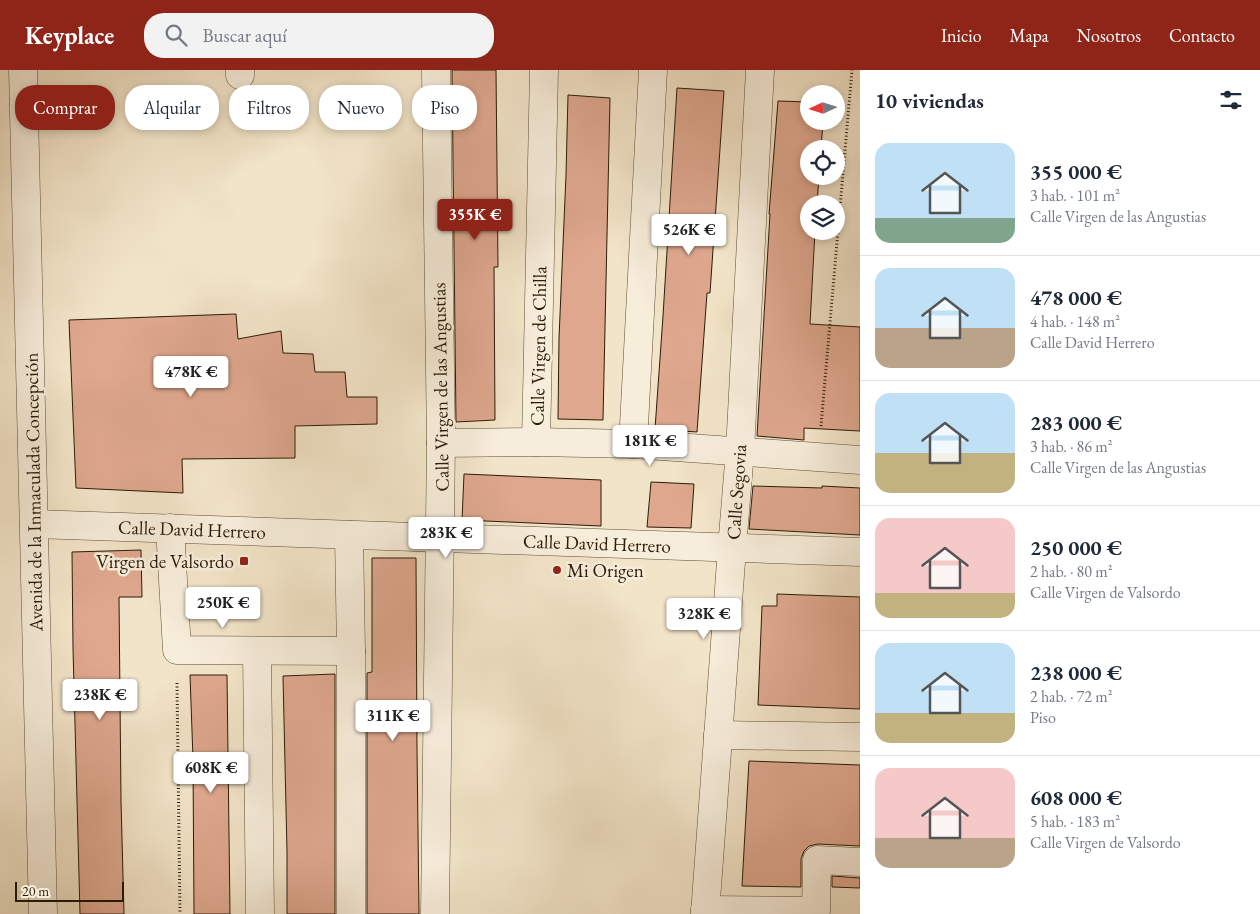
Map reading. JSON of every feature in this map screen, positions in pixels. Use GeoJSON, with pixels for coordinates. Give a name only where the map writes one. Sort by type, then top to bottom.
{"type":"FeatureCollection","features":[{"type":"Feature","properties":{"kind":"street","name":"Avenida de la Inmaculada Concepción"},"geometry":{"type":"LineString","coordinates":[[23,70],[43,914]]}},
{"type":"Feature","properties":{"kind":"street","name":"Calle Virgen de las Angustias"},"geometry":{"type":"LineString","coordinates":[[435,914],[441,538],[436,70]]}},
{"type":"Feature","properties":{"kind":"street","name":"Calle Virgen de Chilla"},"geometry":{"type":"LineString","coordinates":[[536,442],[544,70]]}},
{"type":"Feature","properties":{"kind":"street"},"geometry":{"type":"LineString","coordinates":[[634,444],[653,70]]}},
{"type":"Feature","properties":{"kind":"street","name":"Calle Segovia"},"geometry":{"type":"LineString","coordinates":[[705,912],[740,451],[760,70]]}},
{"type":"Feature","properties":{"kind":"street"},"geometry":{"type":"LineString","coordinates":[[441,443],[634,444],[860,460]]}},
{"type":"Feature","properties":{"kind":"street","name":"Calle David Herrero"},"geometry":{"type":"LineString","coordinates":[[34,524],[860,552]]}},
{"type":"Feature","properties":{"kind":"street"},"geometry":{"type":"LineString","coordinates":[[170,528],[176,650],[352,651]]}},
{"type":"Feature","properties":{"kind":"street"},"geometry":{"type":"LineString","coordinates":[[349,535],[352,651],[351,914]]}},
{"type":"Feature","properties":{"kind":"street"},"geometry":{"type":"LineString","coordinates":[[257,651],[260,914]]}},
{"type":"Feature","properties":{"kind":"street"},"geometry":{"type":"LineString","coordinates":[[718,736],[860,737]]}},
{"type":"Feature","properties":{"kind":"street"},"geometry":{"type":"LineString","coordinates":[[705,912],[816,913],[818,860],[860,862]]}},
{"type":"Feature","properties":{"kind":"path"},"geometry":{"type":"LineString","coordinates":[[818,457],[852,70]]}},
{"type":"Feature","properties":{"kind":"path"},"geometry":{"type":"LineString","coordinates":[[176,650],[180,914]]}},
{"type":"Feature","properties":{"kind":"building"},"geometry":{"type":"Polygon","coordinates":[[[452,70],[496,70],[498,267],[494,267],[495,420],[456,422],[453,130],[477,130],[477,85],[452,85],[452,70]]]}},
{"type":"Feature","properties":{"kind":"building"},"geometry":{"type":"Polygon","coordinates":[[[677,88],[724,91],[710,293],[707,293],[697,432],[655,429],[677,88]]]}},
{"type":"Feature","properties":{"kind":"building"},"geometry":{"type":"Polygon","coordinates":[[[568,95],[610,98],[603,420],[558,419],[568,95]]]}},
{"type":"Feature","properties":{"kind":"building"},"geometry":{"type":"Polygon","coordinates":[[[778,101],[800,102],[800,130],[822,130],[822,140],[800,140],[800,185],[818,185],[818,195],[800,195],[800,240],[815,240],[810,324],[860,327],[860,431],[804,428],[804,440],[757,436],[769,214],[778,101]]]}},
{"type":"Feature","properties":{"kind":"building"},"geometry":{"type":"Polygon","coordinates":[[[236,314],[238,339],[281,331],[283,353],[313,354],[315,372],[345,372],[347,397],[377,397],[377,424],[295,426],[295,458],[182,459],[183,493],[76,488],[69,320],[236,314]]]}},
{"type":"Feature","properties":{"kind":"building"},"geometry":{"type":"Polygon","coordinates":[[[464,474],[601,480],[601,526],[462,520],[464,474]]]}},
{"type":"Feature","properties":{"kind":"building"},"geometry":{"type":"Polygon","coordinates":[[[651,482],[694,484],[691,528],[647,527],[651,482]]]}},
{"type":"Feature","properties":{"kind":"building"},"geometry":{"type":"Polygon","coordinates":[[[753,486],[860,488],[860,535],[749,529],[753,486]]]}},
{"type":"Feature","properties":{"kind":"building"},"geometry":{"type":"Polygon","coordinates":[[[141,550],[142,597],[119,597],[124,914],[80,914],[72,552],[141,550]]]}},
{"type":"Feature","properties":{"kind":"building"},"geometry":{"type":"Polygon","coordinates":[[[372,558],[416,558],[419,914],[367,914],[367,673],[372,672],[372,558]]]}},
{"type":"Feature","properties":{"kind":"building"},"geometry":{"type":"Polygon","coordinates":[[[777,594],[860,597],[860,709],[758,705],[762,606],[777,606],[777,594]]]}},
{"type":"Feature","properties":{"kind":"building"},"geometry":{"type":"Polygon","coordinates":[[[335,674],[335,914],[287,914],[283,676],[335,674]]]}},
{"type":"Feature","properties":{"kind":"building"},"geometry":{"type":"Polygon","coordinates":[[[190,675],[227,675],[230,914],[194,914],[193,759],[190,675]]]}},
{"type":"Feature","properties":{"kind":"building"},"geometry":{"type":"Polygon","coordinates":[[[749,761],[860,765],[860,846],[818,844],[809,846],[804,851],[801,859],[801,887],[742,886],[749,761]]]}},
{"type":"Feature","properties":{"kind":"building"},"geometry":{"type":"Polygon","coordinates":[[[832,876],[860,878],[860,888],[832,887],[832,876]]]}},
{"type":"Feature","properties":{"kind":"place","name":"Virgen de Valsordo"},"geometry":{"type":"Point","coordinates":[244,561]}},
{"type":"Feature","properties":{"kind":"place","name":"Mi Origen"},"geometry":{"type":"Point","coordinates":[557,570]}}]}
